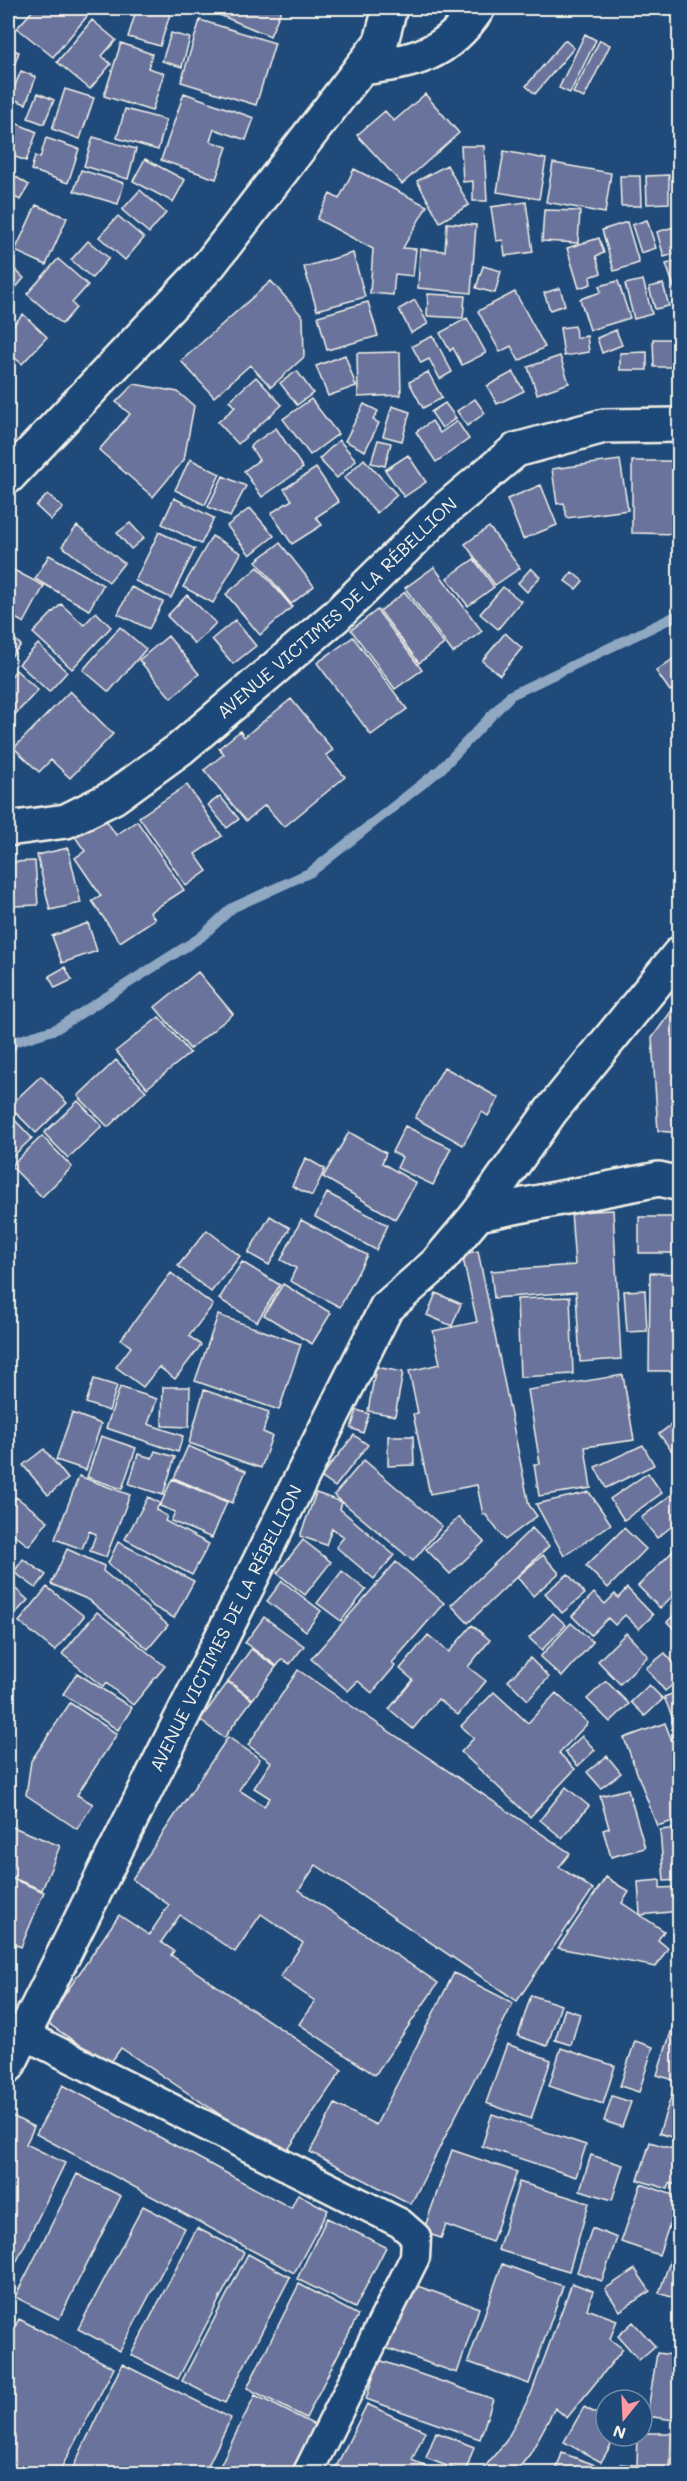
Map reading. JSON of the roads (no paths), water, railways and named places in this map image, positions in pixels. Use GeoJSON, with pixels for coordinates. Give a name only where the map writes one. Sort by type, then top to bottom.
{"type":"FeatureCollection","features":[{"type":"Feature","properties":{"kind":"main road"},"geometry":{"type":"LineString","coordinates":[[8,477],[210,264],[381,42],[390,8]]}},
{"type":"Feature","properties":{"kind":"main road"},"geometry":{"type":"LineString","coordinates":[[361,68],[404,63],[435,51],[467,24],[478,8]]}},
{"type":"Feature","properties":{"kind":"main road","name":"AVENUE VICTIMES DE LA RÉBELLION"},"geometry":{"type":"LineString","coordinates":[[8,829],[66,821],[114,797],[180,749],[336,616],[443,511],[516,450],[604,426],[680,425]]}},
{"type":"Feature","properties":{"kind":"main road","name":"AVENUE VICTIMES DE LA RÉBELLION"},"geometry":{"type":"LineString","coordinates":[[8,2066],[386,1308],[436,1264],[477,1214],[551,1111],[680,953]]}},
{"type":"Feature","properties":{"kind":"main road"},"geometry":{"type":"LineString","coordinates":[[477,1214],[659,1179],[680,1185]]}},
{"type":"Feature","properties":{"kind":"street"},"geometry":{"type":"LineString","coordinates":[[25,2035],[400,2223],[416,2237],[415,2257],[307,2474]]}},
{"type":"Feature","properties":{"kind":"waterway"},"geometry":{"type":"LineString","coordinates":[[8,1052],[14,1042],[56,1029],[201,937],[232,908],[311,872],[441,769],[511,695],[680,614]]}}]}
